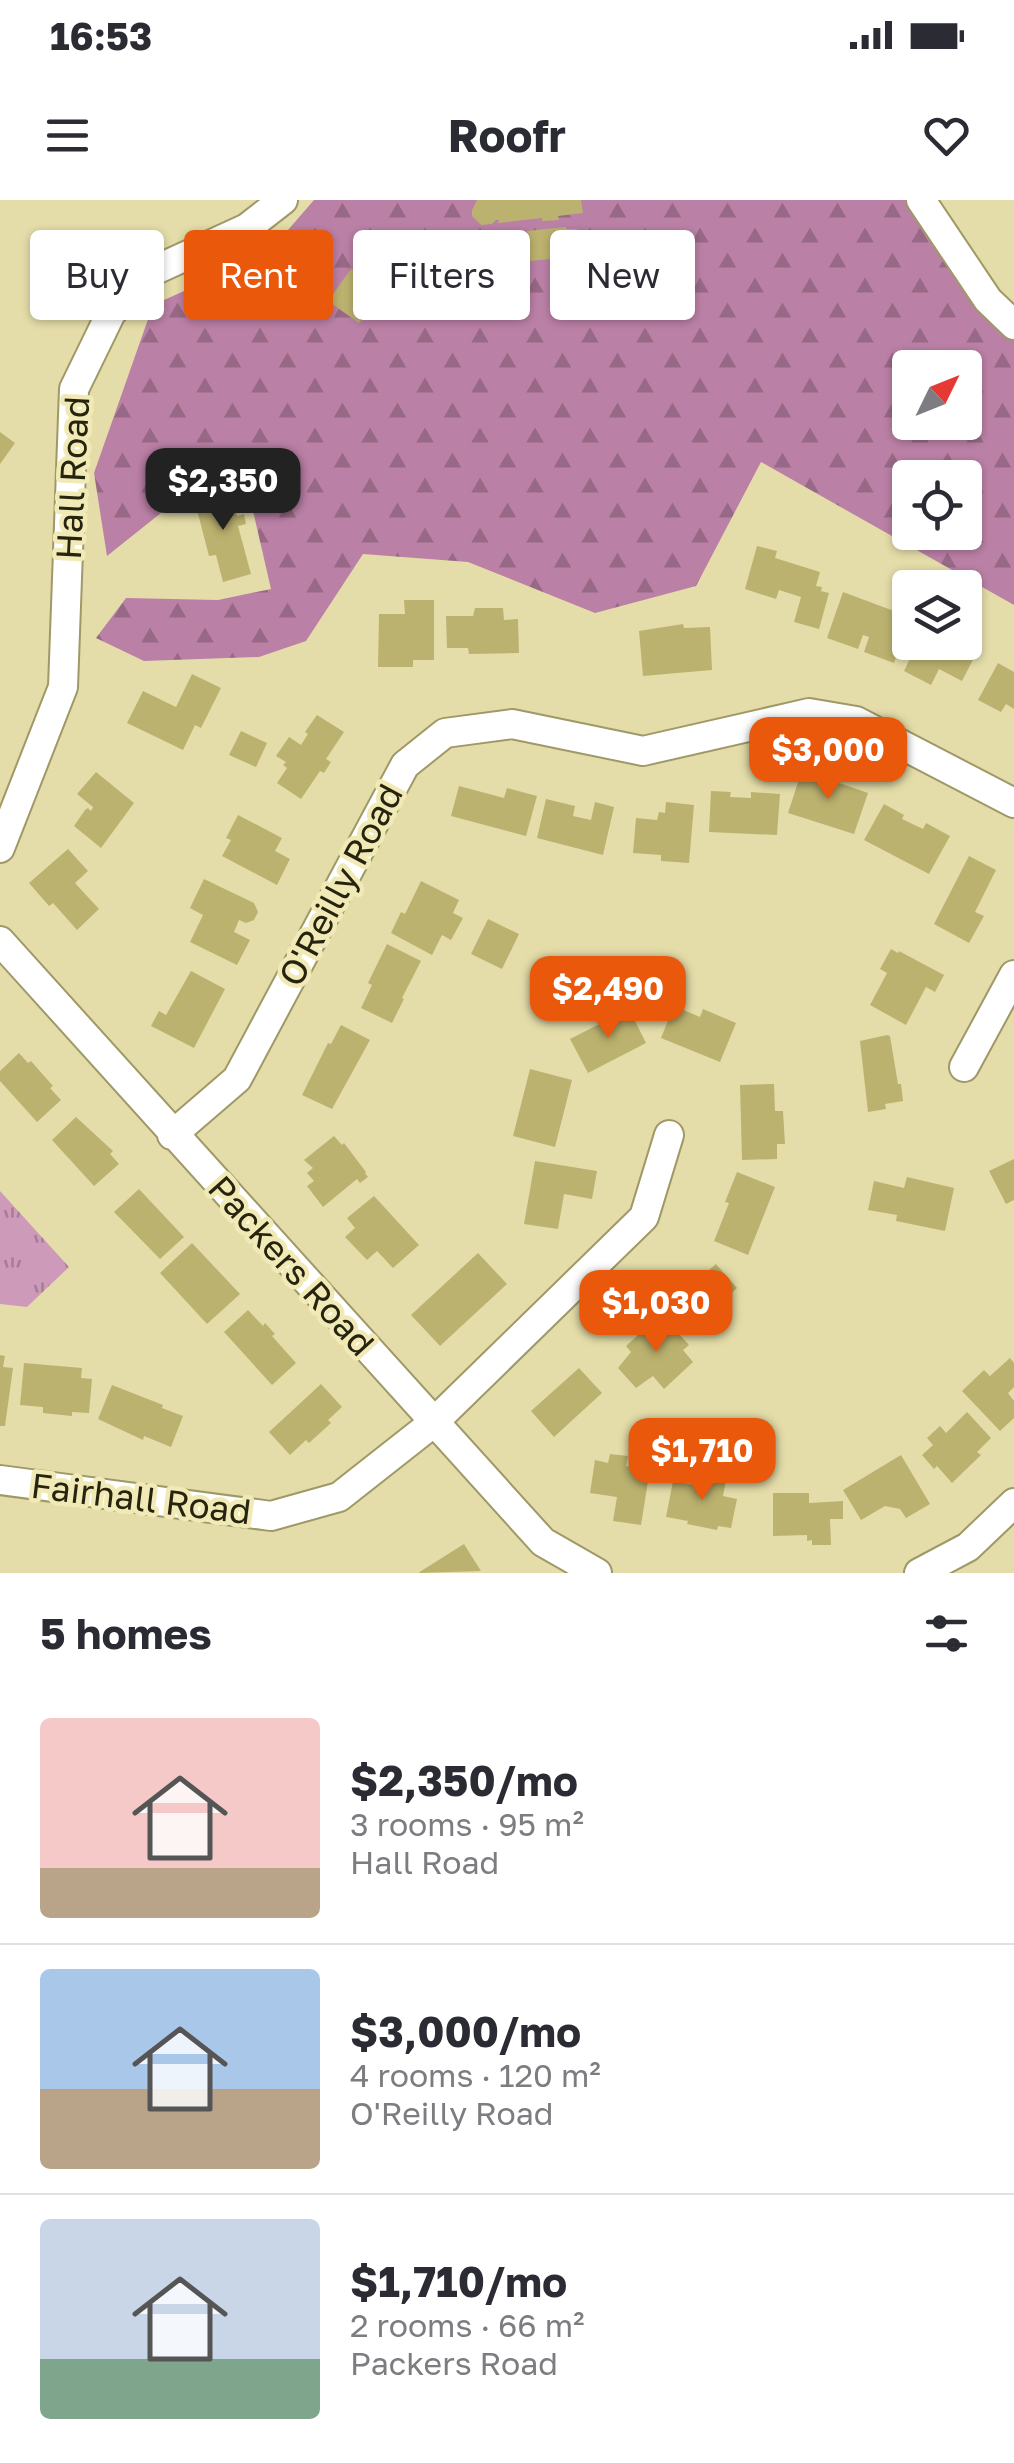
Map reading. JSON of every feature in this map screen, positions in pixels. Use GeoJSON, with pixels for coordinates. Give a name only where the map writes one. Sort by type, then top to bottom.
{"type":"FeatureCollection","features":[{"type":"Feature","properties":{"kind":"street","name":"Hall Road"},"geometry":{"type":"LineString","coordinates":[[0,848],[63,687],[74,389],[111,313],[151,272],[248,228],[284,200]]}},
{"type":"Feature","properties":{"kind":"street"},"geometry":{"type":"LineString","coordinates":[[921,200],[988,300],[1014,325]]}},
{"type":"Feature","properties":{"kind":"street","name":"O'Reilly Road"},"geometry":{"type":"LineString","coordinates":[[172,1135],[237,1078],[405,765],[446,733],[512,724],[643,751],[810,714],[856,722],[1014,803]]}},
{"type":"Feature","properties":{"kind":"street","name":"Packers Road"},"geometry":{"type":"LineString","coordinates":[[0,942],[543,1542],[597,1573]]}},
{"type":"Feature","properties":{"kind":"street"},"geometry":{"type":"LineString","coordinates":[[964,1067],[1014,975]]}},
{"type":"Feature","properties":{"kind":"street","name":"Fairhall Road"},"geometry":{"type":"LineString","coordinates":[[0,1480],[272,1516],[338,1497],[433,1423],[644,1218],[669,1136]]}},
{"type":"Feature","properties":{"kind":"street"},"geometry":{"type":"LineString","coordinates":[[919,1573],[968,1547],[1014,1503]]}},
{"type":"Feature","properties":{"kind":"green space"},"geometry":{"type":"Polygon","coordinates":[[[314,200],[909,200],[1014,326],[1014,605],[982,587],[982,570],[952,570],[917,550],[982,550],[982,460],[892,460],[892,536],[761,462],[696,586],[595,613],[468,562],[363,554],[306,641],[259,657],[144,661],[96,638],[126,598],[218,600],[271,589],[242,463],[208,467],[181,497],[107,556],[94,473],[148,320],[164,320],[164,300],[184,291],[184,320],[333,320],[333,230],[288,230],[314,200]]]}},
{"type":"Feature","properties":{"kind":"green space"},"geometry":{"type":"Polygon","coordinates":[[[0,1191],[69,1267],[27,1307],[0,1304],[0,1191]]]}},
{"type":"Feature","properties":{"kind":"building"},"geometry":{"type":"Polygon","coordinates":[[[477,200],[581,200],[583,213],[558,216],[559,220],[496,220],[481,225],[472,216],[477,200]]]}},
{"type":"Feature","properties":{"kind":"building"},"geometry":{"type":"Polygon","coordinates":[[[566,227],[577,230],[550,230],[550,259],[530,261],[530,231],[566,227]]]}},
{"type":"Feature","properties":{"kind":"building"},"geometry":{"type":"Polygon","coordinates":[[[353,270],[353,319],[333,305],[333,294],[353,270]]]}},
{"type":"Feature","properties":{"kind":"building"},"geometry":{"type":"Polygon","coordinates":[[[0,432],[15,443],[0,464],[0,432]]]}},
{"type":"Feature","properties":{"kind":"building"},"geometry":{"type":"Polygon","coordinates":[[[222,483],[227,502],[233,501],[237,516],[244,514],[246,524],[238,526],[251,574],[223,582],[216,555],[209,556],[196,506],[205,504],[201,488],[222,483]]]}},
{"type":"Feature","properties":{"kind":"building"},"geometry":{"type":"Polygon","coordinates":[[[757,546],[777,551],[775,558],[820,572],[816,586],[829,593],[819,629],[794,622],[801,597],[779,590],[776,599],[745,589],[757,546]]]}},
{"type":"Feature","properties":{"kind":"building"},"geometry":{"type":"Polygon","coordinates":[[[843,592],[892,610],[894,663],[864,652],[869,637],[863,635],[858,649],[827,638],[843,592]]]}},
{"type":"Feature","properties":{"kind":"building"},"geometry":{"type":"Polygon","coordinates":[[[404,600],[434,600],[434,660],[413,660],[413,667],[378,667],[379,614],[405,614],[404,600]]]}},
{"type":"Feature","properties":{"kind":"building"},"geometry":{"type":"Polygon","coordinates":[[[475,608],[503,608],[504,620],[518,619],[519,653],[469,654],[468,648],[447,648],[446,616],[473,616],[475,608]]]}},
{"type":"Feature","properties":{"kind":"building"},"geometry":{"type":"Polygon","coordinates":[[[683,624],[684,628],[710,627],[712,670],[643,676],[639,631],[683,624]]]}},
{"type":"Feature","properties":{"kind":"building"},"geometry":{"type":"Polygon","coordinates":[[[909,660],[973,660],[962,681],[939,669],[931,685],[904,671],[909,660]]]}},
{"type":"Feature","properties":{"kind":"building"},"geometry":{"type":"Polygon","coordinates":[[[998,663],[1014,672],[1014,709],[1006,704],[1001,712],[978,700],[998,663]]]}},
{"type":"Feature","properties":{"kind":"building"},"geometry":{"type":"Polygon","coordinates":[[[192,674],[221,688],[201,728],[195,725],[183,750],[127,723],[143,691],[176,707],[192,674]]]}},
{"type":"Feature","properties":{"kind":"building"},"geometry":{"type":"Polygon","coordinates":[[[317,715],[344,732],[326,759],[331,762],[324,773],[320,771],[301,799],[277,783],[287,768],[283,765],[286,762],[276,756],[289,737],[301,745],[317,715]]]}},
{"type":"Feature","properties":{"kind":"building"},"geometry":{"type":"Polygon","coordinates":[[[241,731],[267,743],[256,767],[229,755],[241,731]]]}},
{"type":"Feature","properties":{"kind":"building"},"geometry":{"type":"Polygon","coordinates":[[[802,770],[868,793],[854,834],[788,813],[802,770]]]}},
{"type":"Feature","properties":{"kind":"building"},"geometry":{"type":"Polygon","coordinates":[[[96,772],[134,803],[101,848],[74,826],[85,810],[91,811],[93,807],[77,794],[96,772]]]}},
{"type":"Feature","properties":{"kind":"building"},"geometry":{"type":"Polygon","coordinates":[[[459,786],[504,798],[507,788],[537,796],[526,836],[451,816],[459,786]]]}},
{"type":"Feature","properties":{"kind":"building"},"geometry":{"type":"Polygon","coordinates":[[[711,791],[751,798],[751,792],[780,794],[777,835],[709,832],[711,791]]]}},
{"type":"Feature","properties":{"kind":"building"},"geometry":{"type":"Polygon","coordinates":[[[546,799],[575,806],[573,816],[591,820],[595,802],[614,807],[603,855],[537,838],[546,799]]]}},
{"type":"Feature","properties":{"kind":"building"},"geometry":{"type":"Polygon","coordinates":[[[666,802],[694,805],[689,863],[633,853],[636,818],[657,820],[659,812],[665,813],[666,802]]]}},
{"type":"Feature","properties":{"kind":"building"},"geometry":{"type":"Polygon","coordinates":[[[884,804],[904,815],[902,819],[923,829],[926,823],[950,836],[929,874],[864,840],[884,804]]]}},
{"type":"Feature","properties":{"kind":"building"},"geometry":{"type":"Polygon","coordinates":[[[238,815],[282,838],[275,851],[290,859],[277,885],[222,856],[238,815]]]}},
{"type":"Feature","properties":{"kind":"building"},"geometry":{"type":"Polygon","coordinates":[[[68,849],[88,871],[75,883],[99,909],[77,930],[29,883],[68,849]]]}},
{"type":"Feature","properties":{"kind":"building"},"geometry":{"type":"Polygon","coordinates":[[[969,856],[996,870],[975,912],[984,916],[969,943],[934,924],[969,856]]]}},
{"type":"Feature","properties":{"kind":"building"},"geometry":{"type":"Polygon","coordinates":[[[204,879],[254,903],[258,912],[254,920],[239,920],[234,932],[250,940],[237,965],[190,942],[203,915],[190,908],[204,879]]]}},
{"type":"Feature","properties":{"kind":"building"},"geometry":{"type":"Polygon","coordinates":[[[421,881],[459,900],[453,913],[463,918],[451,940],[442,935],[432,955],[391,933],[421,881]]]}},
{"type":"Feature","properties":{"kind":"building"},"geometry":{"type":"Polygon","coordinates":[[[488,919],[519,934],[502,969],[471,954],[488,919]]]}},
{"type":"Feature","properties":{"kind":"building"},"geometry":{"type":"Polygon","coordinates":[[[387,944],[421,961],[392,1023],[361,1008],[387,944]]]}},
{"type":"Feature","properties":{"kind":"building"},"geometry":{"type":"Polygon","coordinates":[[[891,949],[944,975],[935,992],[926,987],[906,1025],[870,1005],[887,973],[880,969],[891,949]]]}},
{"type":"Feature","properties":{"kind":"building"},"geometry":{"type":"Polygon","coordinates":[[[191,971],[225,989],[194,1048],[151,1026],[159,1011],[166,1015],[191,971]]]}},
{"type":"Feature","properties":{"kind":"building"},"geometry":{"type":"Polygon","coordinates":[[[674,1006],[700,1017],[703,1009],[736,1023],[720,1062],[661,1038],[674,1006]]]}},
{"type":"Feature","properties":{"kind":"building"},"geometry":{"type":"Polygon","coordinates":[[[629,1009],[646,1043],[588,1073],[570,1039],[629,1009]]]}},
{"type":"Feature","properties":{"kind":"building"},"geometry":{"type":"Polygon","coordinates":[[[341,1025],[370,1040],[332,1109],[302,1095],[341,1025]]]}},
{"type":"Feature","properties":{"kind":"building"},"geometry":{"type":"Polygon","coordinates":[[[887,1035],[903,1101],[868,1112],[860,1041],[887,1035]]]}},
{"type":"Feature","properties":{"kind":"building"},"geometry":{"type":"Polygon","coordinates":[[[19,1053],[28,1063],[31,1061],[61,1100],[37,1122],[0,1081],[0,1071],[19,1053]]]}},
{"type":"Feature","properties":{"kind":"building"},"geometry":{"type":"Polygon","coordinates":[[[530,1069],[572,1080],[555,1147],[513,1136],[530,1069]]]}},
{"type":"Feature","properties":{"kind":"building"},"geometry":{"type":"Polygon","coordinates":[[[774,1084],[775,1111],[783,1111],[785,1144],[777,1144],[777,1159],[742,1160],[740,1085],[774,1084]]]}},
{"type":"Feature","properties":{"kind":"building"},"geometry":{"type":"Polygon","coordinates":[[[76,1117],[113,1151],[110,1154],[119,1164],[94,1186],[52,1140],[76,1117]]]}},
{"type":"Feature","properties":{"kind":"building"},"geometry":{"type":"Polygon","coordinates":[[[334,1136],[344,1143],[368,1177],[360,1183],[357,1179],[323,1207],[307,1186],[314,1181],[307,1173],[313,1168],[304,1160],[334,1136]]]}},
{"type":"Feature","properties":{"kind":"building"},"geometry":{"type":"Polygon","coordinates":[[[1014,1159],[1014,1200],[1006,1204],[989,1171],[1014,1159]]]}},
{"type":"Feature","properties":{"kind":"building"},"geometry":{"type":"Polygon","coordinates":[[[535,1161],[597,1171],[592,1199],[564,1194],[558,1229],[524,1224],[535,1161]]]}},
{"type":"Feature","properties":{"kind":"building"},"geometry":{"type":"Polygon","coordinates":[[[737,1172],[775,1187],[748,1255],[714,1241],[737,1172]]]}},
{"type":"Feature","properties":{"kind":"building"},"geometry":{"type":"Polygon","coordinates":[[[907,1177],[954,1188],[945,1231],[896,1221],[897,1215],[868,1210],[874,1181],[904,1188],[907,1177]]]}},
{"type":"Feature","properties":{"kind":"building"},"geometry":{"type":"Polygon","coordinates":[[[139,1189],[184,1237],[160,1259],[114,1212],[139,1189]]]}},
{"type":"Feature","properties":{"kind":"building"},"geometry":{"type":"Polygon","coordinates":[[[374,1196],[419,1245],[393,1268],[377,1251],[367,1260],[345,1237],[355,1228],[347,1218],[374,1196]]]}},
{"type":"Feature","properties":{"kind":"building"},"geometry":{"type":"Polygon","coordinates":[[[192,1243],[240,1294],[207,1324],[160,1273],[192,1243]]]}},
{"type":"Feature","properties":{"kind":"building"},"geometry":{"type":"Polygon","coordinates":[[[478,1253],[507,1284],[440,1346],[411,1315],[478,1253]]]}},
{"type":"Feature","properties":{"kind":"building"},"geometry":{"type":"Polygon","coordinates":[[[716,1264],[737,1288],[691,1330],[669,1306],[679,1297],[676,1293],[700,1271],[703,1275],[716,1264]]]}},
{"type":"Feature","properties":{"kind":"building"},"geometry":{"type":"Polygon","coordinates":[[[248,1310],[275,1334],[272,1336],[296,1363],[272,1385],[224,1332],[248,1310]]]}},
{"type":"Feature","properties":{"kind":"building"},"geometry":{"type":"Polygon","coordinates":[[[661,1314],[689,1345],[683,1350],[693,1362],[664,1389],[653,1376],[636,1388],[618,1368],[631,1352],[626,1346],[661,1314]]]}},
{"type":"Feature","properties":{"kind":"building"},"geometry":{"type":"Polygon","coordinates":[[[0,1355],[5,1356],[3,1367],[13,1368],[5,1426],[0,1426],[0,1355]]]}},
{"type":"Feature","properties":{"kind":"building"},"geometry":{"type":"Polygon","coordinates":[[[1010,1358],[1014,1363],[1014,1387],[1008,1393],[1014,1401],[1014,1418],[1000,1431],[962,1391],[984,1370],[990,1376],[1010,1358]]]}},
{"type":"Feature","properties":{"kind":"building"},"geometry":{"type":"Polygon","coordinates":[[[24,1363],[82,1368],[81,1378],[92,1379],[89,1413],[43,1413],[43,1407],[20,1405],[24,1363]]]}},
{"type":"Feature","properties":{"kind":"building"},"geometry":{"type":"Polygon","coordinates":[[[579,1368],[602,1393],[554,1437],[531,1411],[579,1368]]]}},
{"type":"Feature","properties":{"kind":"building"},"geometry":{"type":"Polygon","coordinates":[[[321,1384],[342,1407],[328,1420],[331,1423],[290,1455],[269,1432],[321,1384]]]}},
{"type":"Feature","properties":{"kind":"building"},"geometry":{"type":"Polygon","coordinates":[[[112,1385],[183,1416],[171,1447],[144,1436],[143,1440],[98,1419],[112,1385]]]}},
{"type":"Feature","properties":{"kind":"building"},"geometry":{"type":"Polygon","coordinates":[[[967,1412],[991,1438],[977,1452],[981,1455],[952,1483],[922,1455],[933,1445],[927,1438],[940,1426],[946,1433],[967,1412]]]}},
{"type":"Feature","properties":{"kind":"building"},"geometry":{"type":"Polygon","coordinates":[[[610,1454],[628,1456],[626,1466],[650,1469],[641,1525],[613,1521],[617,1497],[590,1493],[595,1460],[608,1463],[610,1454]]]}},
{"type":"Feature","properties":{"kind":"building"},"geometry":{"type":"Polygon","coordinates":[[[901,1455],[930,1504],[906,1518],[900,1509],[885,1506],[861,1520],[843,1490],[901,1455]]]}},
{"type":"Feature","properties":{"kind":"building"},"geometry":{"type":"Polygon","coordinates":[[[696,1474],[726,1480],[723,1496],[737,1499],[731,1528],[718,1526],[717,1530],[666,1517],[673,1481],[694,1485],[696,1474]]]}},
{"type":"Feature","properties":{"kind":"building"},"geometry":{"type":"Polygon","coordinates":[[[773,1493],[809,1493],[809,1503],[843,1501],[843,1519],[830,1519],[831,1545],[812,1545],[807,1535],[773,1536],[773,1493]]]}},
{"type":"Feature","properties":{"kind":"building"},"geometry":{"type":"Polygon","coordinates":[[[464,1544],[481,1571],[418,1573],[464,1544]]]}}]}
